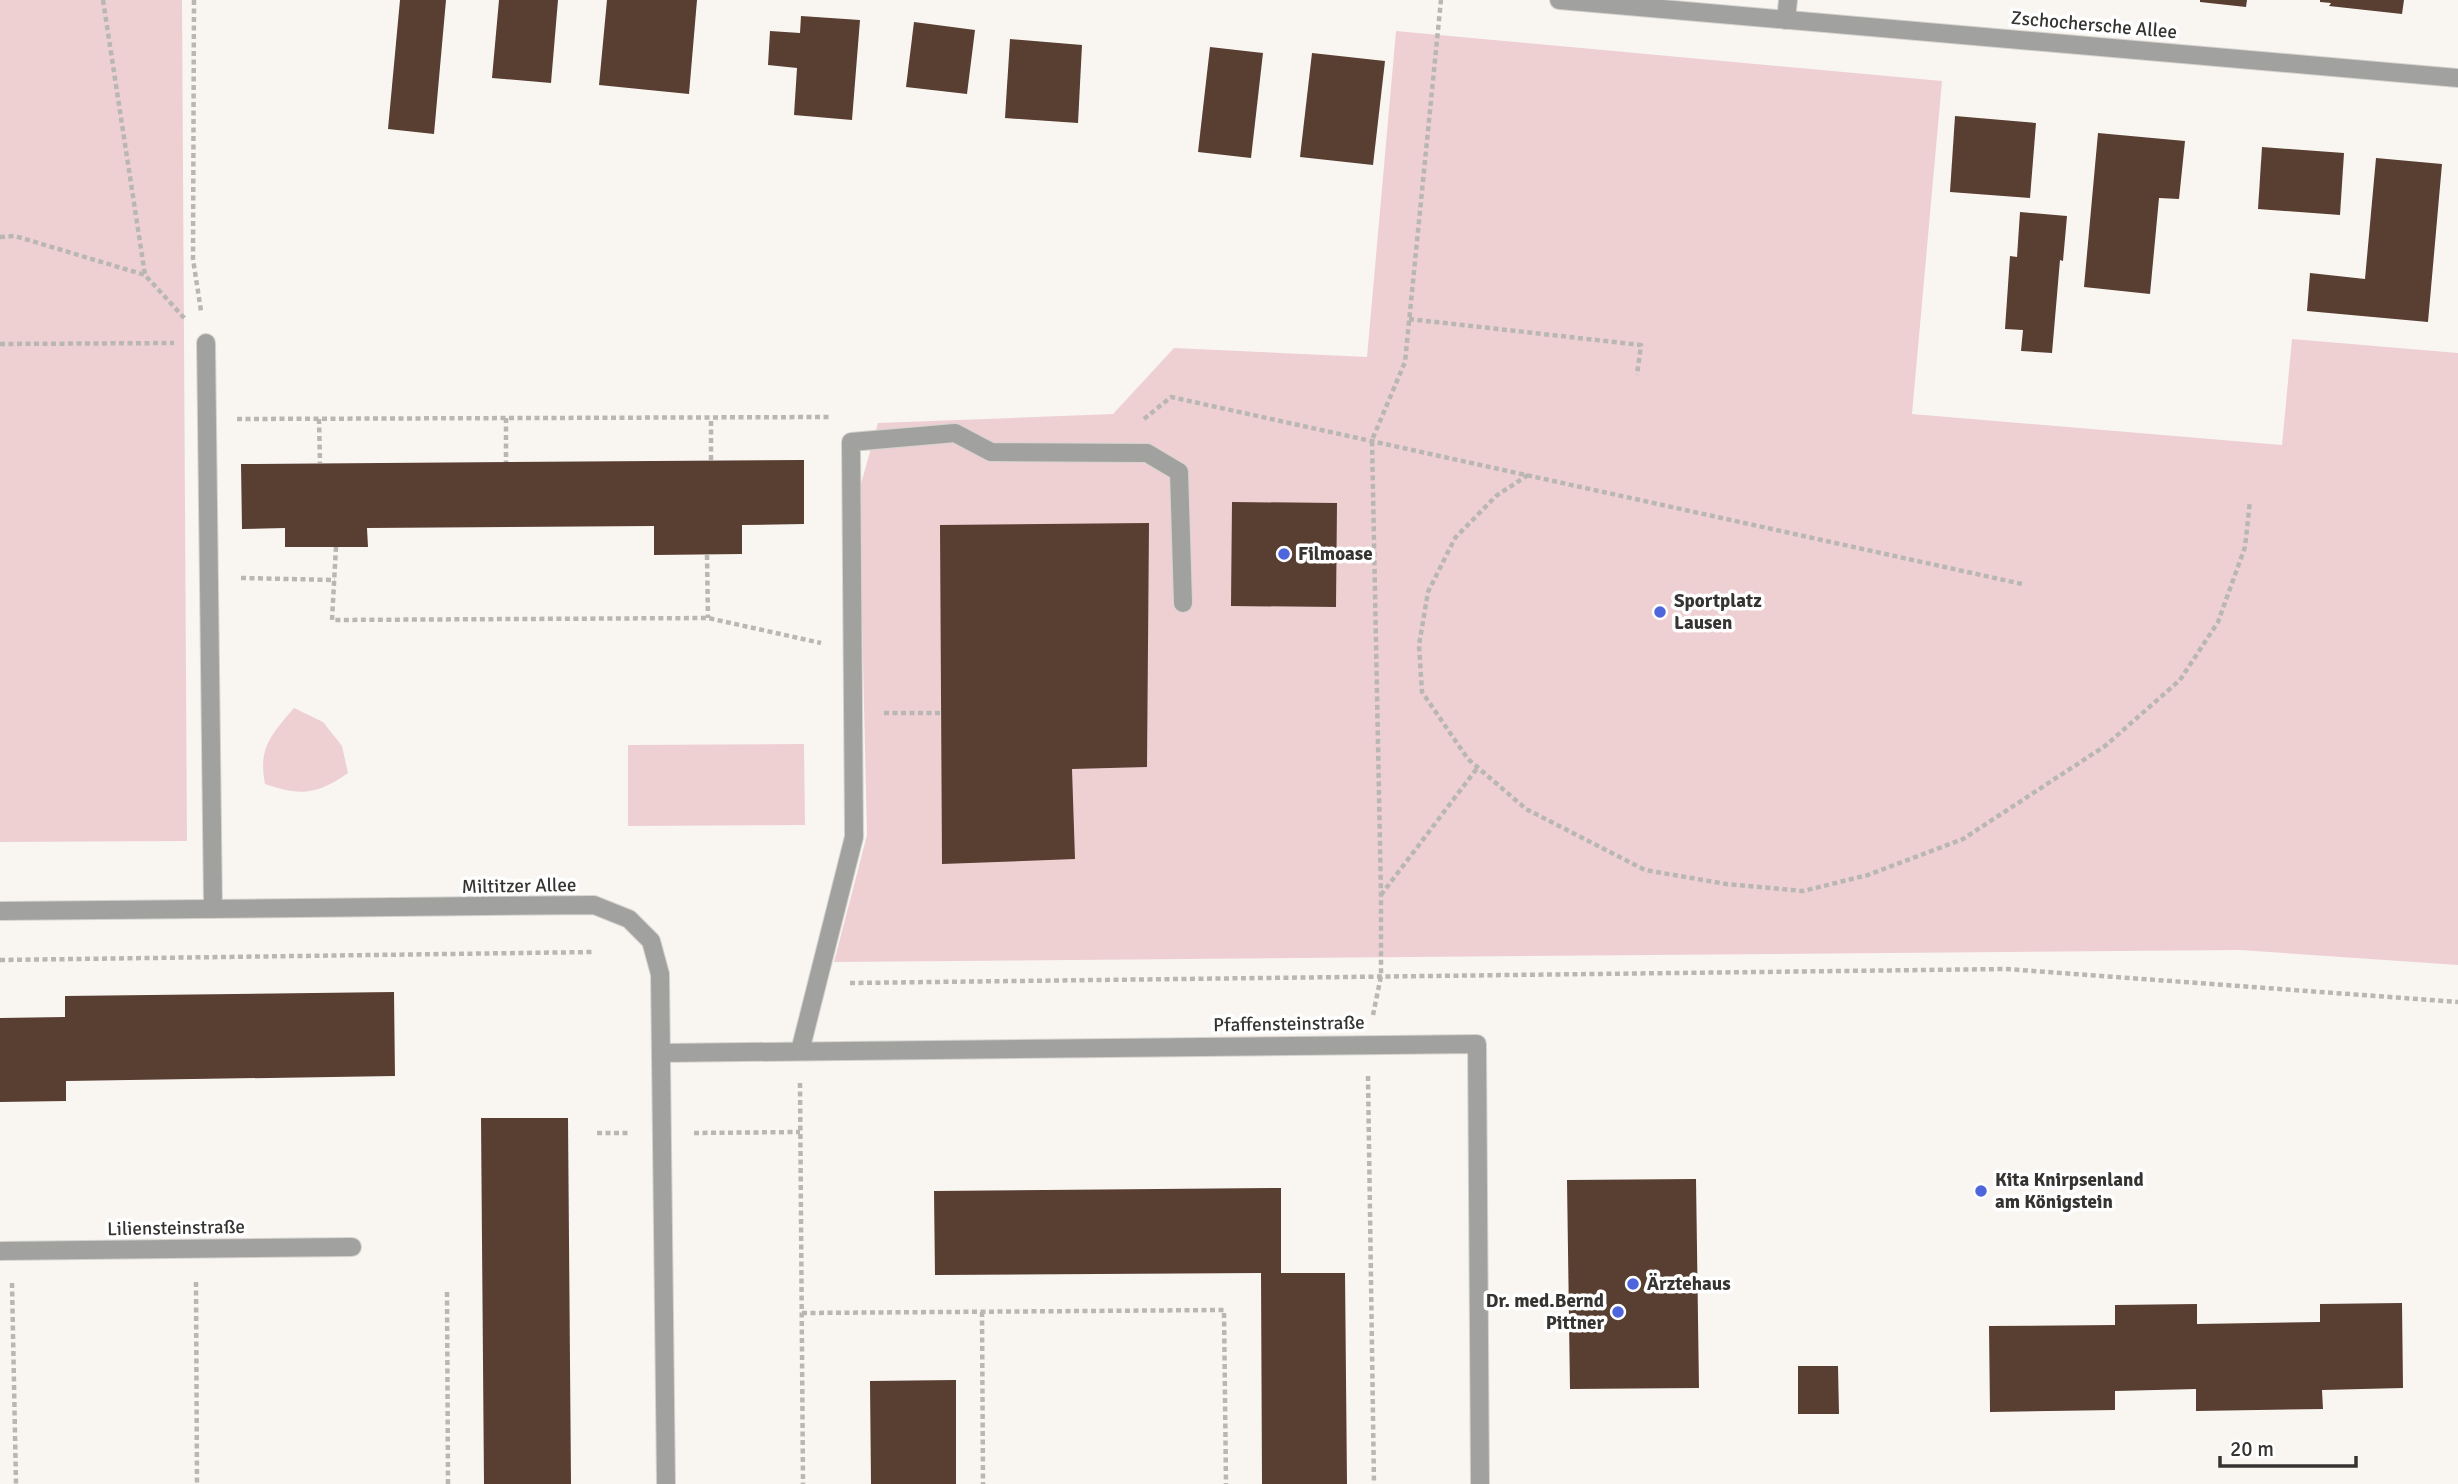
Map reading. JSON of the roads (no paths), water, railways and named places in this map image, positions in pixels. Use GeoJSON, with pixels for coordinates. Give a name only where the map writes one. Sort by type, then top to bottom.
{"type":"FeatureCollection","features":[{"type":"Feature","properties":{"kind":"street","name":"Zschochersche Allee"},"geometry":{"type":"LineString","coordinates":[[1559,0],[2458,78]]}},
{"type":"Feature","properties":{"kind":"street"},"geometry":{"type":"LineString","coordinates":[[1786,20],[1788,0]]}},
{"type":"Feature","properties":{"kind":"street"},"geometry":{"type":"LineString","coordinates":[[206,343],[213,908]]}},
{"type":"Feature","properties":{"kind":"street"},"geometry":{"type":"LineString","coordinates":[[800,1051],[854,837],[851,442],[955,433],[991,452],[1147,453],[1179,472],[1183,603]]}},
{"type":"Feature","properties":{"kind":"street","name":"Miltitzer Allee"},"geometry":{"type":"LineString","coordinates":[[0,911],[594,905],[629,919],[651,941],[660,974],[666,1484]]}},
{"type":"Feature","properties":{"kind":"street","name":"Pfaffensteinstraße"},"geometry":{"type":"LineString","coordinates":[[661,1053],[1476,1044],[1480,1484]]}},
{"type":"Feature","properties":{"kind":"street","name":"Liliensteinstraße"},"geometry":{"type":"LineString","coordinates":[[6,1251],[352,1247]]}},
{"type":"Feature","properties":{"kind":"place","name":"Filmoase"},"geometry":{"type":"Point","coordinates":[1284,554]}},
{"type":"Feature","properties":{"kind":"place","name":"Sportplatz Lausen"},"geometry":{"type":"Point","coordinates":[1660,612]}},
{"type":"Feature","properties":{"kind":"place","name":"Kita Knirpsenland am Königstein"},"geometry":{"type":"Point","coordinates":[1981,1191]}},
{"type":"Feature","properties":{"kind":"place","name":"Ärztehaus"},"geometry":{"type":"Point","coordinates":[1633,1284]}},
{"type":"Feature","properties":{"kind":"place","name":"Dr. med.Bernd Pittner"},"geometry":{"type":"Point","coordinates":[1618,1312]}}]}
